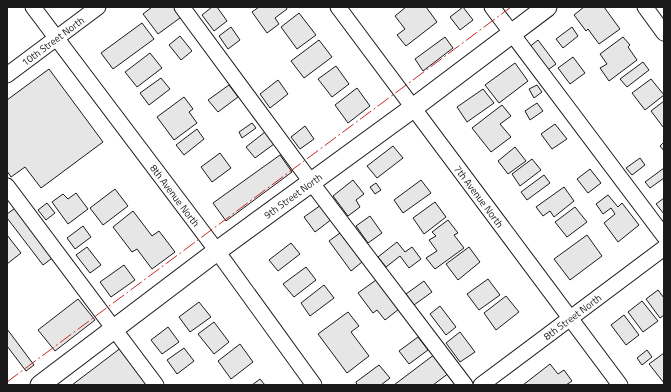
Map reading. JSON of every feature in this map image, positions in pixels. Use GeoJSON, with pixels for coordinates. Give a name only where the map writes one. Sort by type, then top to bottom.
{"type":"FeatureCollection","features":[{"type":"Feature","properties":{"kind":"main road","name":"9th Street North"},"geometry":{"type":"LineString","coordinates":[[40,385],[217,251],[413,108],[546,7]]}},
{"type":"Feature","properties":{"kind":"street","name":"8th Avenue North"},"geometry":{"type":"LineString","coordinates":[[33,7],[217,251],[314,385]]}},
{"type":"Feature","properties":{"kind":"street","name":"10th Street North"},"geometry":{"type":"LineString","coordinates":[[7,75],[98,7]]}},
{"type":"Feature","properties":{"kind":"street"},"geometry":{"type":"LineString","coordinates":[[182,7],[311,182],[465,385]]}},
{"type":"Feature","properties":{"kind":"street","name":"7th Avenue North"},"geometry":{"type":"LineString","coordinates":[[338,7],[620,385]]}},
{"type":"Feature","properties":{"kind":"street"},"geometry":{"type":"LineString","coordinates":[[492,7],[664,236]]}},
{"type":"Feature","properties":{"kind":"street"},"geometry":{"type":"LineString","coordinates":[[645,7],[664,33]]}},
{"type":"Feature","properties":{"kind":"street"},"geometry":{"type":"LineString","coordinates":[[7,186],[156,385]]}},
{"type":"Feature","properties":{"kind":"street","name":"8th Street North"},"geometry":{"type":"LineString","coordinates":[[481,385],[664,248]]}},
{"type":"Feature","properties":{"kind":"building"},"geometry":{"type":"Polygon","coordinates":[[[152,7],[178,7],[184,15],[158,34],[143,14],[152,7]]]}},
{"type":"Feature","properties":{"kind":"building"},"geometry":{"type":"Polygon","coordinates":[[[212,7],[217,7],[227,21],[214,31],[202,15],[212,7]]]}},
{"type":"Feature","properties":{"kind":"building"},"geometry":{"type":"Polygon","coordinates":[[[259,7],[286,7],[287,9],[275,18],[279,24],[267,33],[252,12],[259,7]]]}},
{"type":"Feature","properties":{"kind":"building"},"geometry":{"type":"Polygon","coordinates":[[[406,7],[426,7],[437,22],[406,46],[397,35],[405,29],[395,16],[406,7]]]}},
{"type":"Feature","properties":{"kind":"building"},"geometry":{"type":"Polygon","coordinates":[[[463,7],[473,20],[460,30],[450,17],[463,7]]]}},
{"type":"Feature","properties":{"kind":"building"},"geometry":{"type":"Polygon","coordinates":[[[584,7],[604,7],[620,29],[599,44],[588,29],[586,31],[574,15],[584,7]]]}},
{"type":"Feature","properties":{"kind":"building"},"geometry":{"type":"Polygon","coordinates":[[[299,13],[316,35],[297,49],[281,27],[299,13]]]}},
{"type":"Feature","properties":{"kind":"building"},"geometry":{"type":"Polygon","coordinates":[[[142,23],[154,39],[113,69],[101,53],[142,23]]]}},
{"type":"Feature","properties":{"kind":"building"},"geometry":{"type":"Polygon","coordinates":[[[231,27],[240,40],[228,49],[219,36],[231,27]]]}},
{"type":"Feature","properties":{"kind":"building"},"geometry":{"type":"Polygon","coordinates":[[[572,27],[578,36],[563,48],[556,39],[572,27]]]}},
{"type":"Feature","properties":{"kind":"building"},"geometry":{"type":"Polygon","coordinates":[[[180,36],[192,51],[181,60],[169,45],[180,36]]]}},
{"type":"Feature","properties":{"kind":"building"},"geometry":{"type":"Polygon","coordinates":[[[445,37],[453,48],[423,71],[415,59],[445,37]]]}},
{"type":"Feature","properties":{"kind":"building"},"geometry":{"type":"Polygon","coordinates":[[[623,37],[630,45],[628,47],[637,60],[609,81],[600,68],[607,64],[600,54],[623,37]]]}},
{"type":"Feature","properties":{"kind":"building"},"geometry":{"type":"Polygon","coordinates":[[[319,40],[332,57],[304,78],[291,61],[319,40]]]}},
{"type":"Feature","properties":{"kind":"building"},"geometry":{"type":"Polygon","coordinates":[[[538,40],[556,64],[545,72],[528,48],[538,40]]]}},
{"type":"Feature","properties":{"kind":"building"},"geometry":{"type":"Polygon","coordinates":[[[150,53],[162,68],[137,87],[125,72],[150,53]]]}},
{"type":"Feature","properties":{"kind":"building"},"geometry":{"type":"Polygon","coordinates":[[[573,57],[585,73],[570,84],[558,68],[573,57]]]}},
{"type":"Feature","properties":{"kind":"building"},"geometry":{"type":"Polygon","coordinates":[[[643,62],[649,70],[627,87],[620,79],[643,62]]]}},
{"type":"Feature","properties":{"kind":"building"},"geometry":{"type":"Polygon","coordinates":[[[515,63],[528,81],[499,103],[485,85],[515,63]]]}},
{"type":"Feature","properties":{"kind":"building"},"geometry":{"type":"Polygon","coordinates":[[[336,66],[349,84],[332,97],[318,79],[336,66]]]}},
{"type":"Feature","properties":{"kind":"building"},"geometry":{"type":"Polygon","coordinates":[[[49,69],[103,142],[41,188],[25,167],[11,177],[7,171],[7,100],[49,69]]]}},
{"type":"Feature","properties":{"kind":"building"},"geometry":{"type":"Polygon","coordinates":[[[161,78],[170,89],[149,105],[140,93],[161,78]]]}},
{"type":"Feature","properties":{"kind":"building"},"geometry":{"type":"Polygon","coordinates":[[[651,79],[664,95],[645,110],[632,93],[651,79]]]}},
{"type":"Feature","properties":{"kind":"building"},"geometry":{"type":"Polygon","coordinates":[[[278,80],[288,94],[270,108],[260,94],[278,80]]]}},
{"type":"Feature","properties":{"kind":"building"},"geometry":{"type":"Polygon","coordinates":[[[229,85],[238,97],[218,112],[208,100],[229,85]]]}},
{"type":"Feature","properties":{"kind":"building"},"geometry":{"type":"Polygon","coordinates":[[[537,85],[542,92],[534,98],[529,89],[537,85]]]}},
{"type":"Feature","properties":{"kind":"building"},"geometry":{"type":"Polygon","coordinates":[[[357,88],[370,106],[348,123],[335,105],[357,88]]]}},
{"type":"Feature","properties":{"kind":"building"},"geometry":{"type":"Polygon","coordinates":[[[483,89],[494,103],[467,122],[457,107],[483,89]]]}},
{"type":"Feature","properties":{"kind":"building"},"geometry":{"type":"Polygon","coordinates":[[[184,97],[193,109],[189,112],[197,123],[174,140],[157,117],[184,97]]]}},
{"type":"Feature","properties":{"kind":"building"},"geometry":{"type":"Polygon","coordinates":[[[664,101],[664,127],[663,127],[651,111],[664,101]]]}},
{"type":"Feature","properties":{"kind":"building"},"geometry":{"type":"Polygon","coordinates":[[[537,103],[543,111],[530,120],[525,111],[537,103]]]}},
{"type":"Feature","properties":{"kind":"building"},"geometry":{"type":"Polygon","coordinates":[[[502,105],[511,116],[500,124],[511,137],[491,152],[472,128],[502,105]]]}},
{"type":"Feature","properties":{"kind":"building"},"geometry":{"type":"Polygon","coordinates":[[[252,123],[256,128],[242,138],[239,132],[252,123]]]}},
{"type":"Feature","properties":{"kind":"building"},"geometry":{"type":"Polygon","coordinates":[[[555,124],[567,139],[552,149],[541,134],[555,124]]]}},
{"type":"Feature","properties":{"kind":"building"},"geometry":{"type":"Polygon","coordinates":[[[305,126],[314,139],[300,149],[291,137],[305,126]]]}},
{"type":"Feature","properties":{"kind":"building"},"geometry":{"type":"Polygon","coordinates":[[[197,129],[204,139],[184,155],[176,145],[197,129]]]}},
{"type":"Feature","properties":{"kind":"building"},"geometry":{"type":"Polygon","coordinates":[[[265,132],[274,144],[255,158],[246,147],[265,132]]]}},
{"type":"Feature","properties":{"kind":"building"},"geometry":{"type":"Polygon","coordinates":[[[664,142],[664,151],[660,146],[664,142]]]}},
{"type":"Feature","properties":{"kind":"building"},"geometry":{"type":"Polygon","coordinates":[[[393,146],[403,158],[377,178],[367,166],[393,146]]]}},
{"type":"Feature","properties":{"kind":"building"},"geometry":{"type":"Polygon","coordinates":[[[515,147],[526,161],[508,174],[498,161],[515,147]]]}},
{"type":"Feature","properties":{"kind":"building"},"geometry":{"type":"Polygon","coordinates":[[[220,153],[231,168],[212,182],[201,167],[220,153]]]}},
{"type":"Feature","properties":{"kind":"building"},"geometry":{"type":"Polygon","coordinates":[[[280,155],[292,172],[226,221],[213,203],[280,155]]]}},
{"type":"Feature","properties":{"kind":"building"},"geometry":{"type":"Polygon","coordinates":[[[640,158],[645,165],[632,175],[626,168],[640,158]]]}},
{"type":"Feature","properties":{"kind":"building"},"geometry":{"type":"Polygon","coordinates":[[[532,159],[541,170],[520,186],[512,174],[532,159]]]}},
{"type":"Feature","properties":{"kind":"building"},"geometry":{"type":"Polygon","coordinates":[[[664,168],[664,178],[650,188],[645,182],[664,168]]]}},
{"type":"Feature","properties":{"kind":"building"},"geometry":{"type":"Polygon","coordinates":[[[590,169],[601,183],[588,193],[577,179],[590,169]]]}},
{"type":"Feature","properties":{"kind":"building"},"geometry":{"type":"Polygon","coordinates":[[[544,175],[550,183],[527,200],[521,192],[544,175]]]}},
{"type":"Feature","properties":{"kind":"building"},"geometry":{"type":"Polygon","coordinates":[[[353,180],[364,194],[356,200],[360,207],[348,216],[333,196],[353,180]]]}},
{"type":"Feature","properties":{"kind":"building"},"geometry":{"type":"Polygon","coordinates":[[[421,180],[431,193],[403,213],[394,200],[421,180]]]}},
{"type":"Feature","properties":{"kind":"building"},"geometry":{"type":"Polygon","coordinates":[[[376,183],[381,190],[375,194],[370,187],[376,183]]]}},
{"type":"Feature","properties":{"kind":"building"},"geometry":{"type":"Polygon","coordinates":[[[564,187],[574,201],[554,217],[550,211],[543,216],[536,207],[564,187]]]}},
{"type":"Feature","properties":{"kind":"building"},"geometry":{"type":"Polygon","coordinates":[[[115,189],[128,206],[103,225],[90,208],[115,189]]]}},
{"type":"Feature","properties":{"kind":"building"},"geometry":{"type":"Polygon","coordinates":[[[76,193],[88,209],[68,224],[52,202],[63,194],[68,199],[76,193]]]}},
{"type":"Feature","properties":{"kind":"building"},"geometry":{"type":"Polygon","coordinates":[[[608,195],[618,207],[622,203],[639,225],[618,242],[604,223],[615,214],[611,208],[603,214],[596,204],[608,195]]]}},
{"type":"Feature","properties":{"kind":"building"},"geometry":{"type":"Polygon","coordinates":[[[664,198],[664,214],[656,204],[664,198]]]}},
{"type":"Feature","properties":{"kind":"building"},"geometry":{"type":"Polygon","coordinates":[[[435,202],[446,217],[424,234],[413,218],[435,202]]]}},
{"type":"Feature","properties":{"kind":"building"},"geometry":{"type":"Polygon","coordinates":[[[47,203],[55,213],[46,220],[38,210],[47,203]]]}},
{"type":"Feature","properties":{"kind":"building"},"geometry":{"type":"Polygon","coordinates":[[[321,205],[332,219],[315,232],[304,217],[321,205]]]}},
{"type":"Feature","properties":{"kind":"building"},"geometry":{"type":"Polygon","coordinates":[[[18,206],[55,256],[43,265],[7,218],[7,214],[18,206]]]}},
{"type":"Feature","properties":{"kind":"building"},"geometry":{"type":"Polygon","coordinates":[[[575,207],[587,222],[567,237],[555,222],[575,207]]]}},
{"type":"Feature","properties":{"kind":"building"},"geometry":{"type":"Polygon","coordinates":[[[133,211],[152,236],[159,231],[175,252],[152,269],[137,249],[132,252],[113,227],[133,211]]]}},
{"type":"Feature","properties":{"kind":"building"},"geometry":{"type":"Polygon","coordinates":[[[370,216],[382,233],[368,243],[356,226],[370,216]]]}},
{"type":"Feature","properties":{"kind":"building"},"geometry":{"type":"Polygon","coordinates":[[[448,220],[458,233],[454,235],[464,248],[435,269],[426,258],[437,251],[429,240],[436,236],[432,232],[448,220]]]}},
{"type":"Feature","properties":{"kind":"building"},"geometry":{"type":"Polygon","coordinates":[[[83,226],[91,237],[75,249],[67,238],[83,226]]]}},
{"type":"Feature","properties":{"kind":"building"},"geometry":{"type":"Polygon","coordinates":[[[340,233],[362,262],[351,271],[329,241],[340,233]]]}},
{"type":"Feature","properties":{"kind":"building"},"geometry":{"type":"Polygon","coordinates":[[[7,235],[21,253],[7,264],[7,235]]]}},
{"type":"Feature","properties":{"kind":"building"},"geometry":{"type":"Polygon","coordinates":[[[587,235],[602,256],[570,280],[554,259],[587,235]]]}},
{"type":"Feature","properties":{"kind":"building"},"geometry":{"type":"Polygon","coordinates":[[[397,242],[405,252],[412,247],[421,259],[409,268],[400,256],[386,267],[378,257],[397,242]]]}},
{"type":"Feature","properties":{"kind":"building"},"geometry":{"type":"Polygon","coordinates":[[[291,243],[300,254],[278,271],[269,260],[291,243]]]}},
{"type":"Feature","properties":{"kind":"building"},"geometry":{"type":"Polygon","coordinates":[[[87,247],[101,265],[90,273],[76,255],[87,247]]]}},
{"type":"Feature","properties":{"kind":"building"},"geometry":{"type":"Polygon","coordinates":[[[469,247],[480,262],[458,280],[446,264],[469,247]]]}},
{"type":"Feature","properties":{"kind":"building"},"geometry":{"type":"Polygon","coordinates":[[[124,265],[135,280],[111,297],[100,282],[124,265]]]}},
{"type":"Feature","properties":{"kind":"building"},"geometry":{"type":"Polygon","coordinates":[[[306,267],[316,280],[294,297],[283,284],[306,267]]]}},
{"type":"Feature","properties":{"kind":"building"},"geometry":{"type":"Polygon","coordinates":[[[488,279],[500,295],[479,310],[467,294],[488,279]]]}},
{"type":"Feature","properties":{"kind":"building"},"geometry":{"type":"Polygon","coordinates":[[[376,280],[399,309],[385,320],[377,310],[373,313],[358,293],[376,280]]]}},
{"type":"Feature","properties":{"kind":"building"},"geometry":{"type":"Polygon","coordinates":[[[424,281],[432,292],[414,305],[406,294],[424,281]]]}},
{"type":"Feature","properties":{"kind":"building"},"geometry":{"type":"Polygon","coordinates":[[[324,285],[334,298],[310,316],[301,303],[324,285]]]}},
{"type":"Feature","properties":{"kind":"building"},"geometry":{"type":"Polygon","coordinates":[[[658,290],[664,298],[664,315],[660,318],[646,299],[658,290]]]}},
{"type":"Feature","properties":{"kind":"building"},"geometry":{"type":"Polygon","coordinates":[[[506,296],[519,312],[496,330],[484,313],[506,296]]]}},
{"type":"Feature","properties":{"kind":"building"},"geometry":{"type":"Polygon","coordinates":[[[78,299],[95,320],[55,351],[38,330],[78,299]]]}},
{"type":"Feature","properties":{"kind":"building"},"geometry":{"type":"Polygon","coordinates":[[[642,301],[658,321],[643,332],[628,312],[642,301]]]}},
{"type":"Feature","properties":{"kind":"building"},"geometry":{"type":"Polygon","coordinates":[[[199,302],[211,317],[190,332],[179,317],[199,302]]]}},
{"type":"Feature","properties":{"kind":"building"},"geometry":{"type":"Polygon","coordinates":[[[440,306],[456,327],[446,335],[430,314],[440,306]]]}},
{"type":"Feature","properties":{"kind":"building"},"geometry":{"type":"Polygon","coordinates":[[[348,312],[359,326],[351,332],[369,356],[347,373],[318,334],[348,312]]]}},
{"type":"Feature","properties":{"kind":"building"},"geometry":{"type":"Polygon","coordinates":[[[624,315],[639,335],[626,345],[611,325],[624,315]]]}},
{"type":"Feature","properties":{"kind":"building"},"geometry":{"type":"Polygon","coordinates":[[[214,322],[229,342],[214,354],[198,334],[214,322]]]}},
{"type":"Feature","properties":{"kind":"building"},"geometry":{"type":"Polygon","coordinates":[[[168,327],[179,342],[162,354],[151,340],[168,327]]]}},
{"type":"Feature","properties":{"kind":"building"},"geometry":{"type":"Polygon","coordinates":[[[7,329],[34,365],[26,371],[7,346],[7,329]]]}},
{"type":"Feature","properties":{"kind":"building"},"geometry":{"type":"Polygon","coordinates":[[[460,332],[475,352],[460,362],[446,343],[460,332]]]}},
{"type":"Feature","properties":{"kind":"building"},"geometry":{"type":"Polygon","coordinates":[[[418,337],[428,350],[409,364],[399,351],[418,337]]]}},
{"type":"Feature","properties":{"kind":"building"},"geometry":{"type":"Polygon","coordinates":[[[240,344],[253,362],[231,379],[218,361],[240,344]]]}},
{"type":"Feature","properties":{"kind":"building"},"geometry":{"type":"Polygon","coordinates":[[[122,347],[150,385],[72,385],[122,347]]]}},
{"type":"Feature","properties":{"kind":"building"},"geometry":{"type":"Polygon","coordinates":[[[184,348],[194,361],[177,374],[167,360],[184,348]]]}},
{"type":"Feature","properties":{"kind":"building"},"geometry":{"type":"Polygon","coordinates":[[[647,350],[652,357],[642,365],[637,358],[647,350]]]}},
{"type":"Feature","properties":{"kind":"building"},"geometry":{"type":"Polygon","coordinates":[[[664,353],[664,383],[649,364],[664,353]]]}},
{"type":"Feature","properties":{"kind":"building"},"geometry":{"type":"Polygon","coordinates":[[[435,354],[449,373],[433,385],[394,385],[435,354]]]}},
{"type":"Feature","properties":{"kind":"building"},"geometry":{"type":"Polygon","coordinates":[[[550,364],[558,374],[564,370],[572,381],[566,385],[523,385],[550,364]]]}},
{"type":"Feature","properties":{"kind":"building"},"geometry":{"type":"Polygon","coordinates":[[[379,365],[390,378],[381,385],[357,385],[356,382],[379,365]]]}},
{"type":"Feature","properties":{"kind":"building"},"geometry":{"type":"Polygon","coordinates":[[[260,379],[265,385],[252,385],[260,379]]]}},
{"type":"Feature","properties":{"kind":"power"},"geometry":{"type":"LineString","coordinates":[[7,382],[511,7]]}}]}
